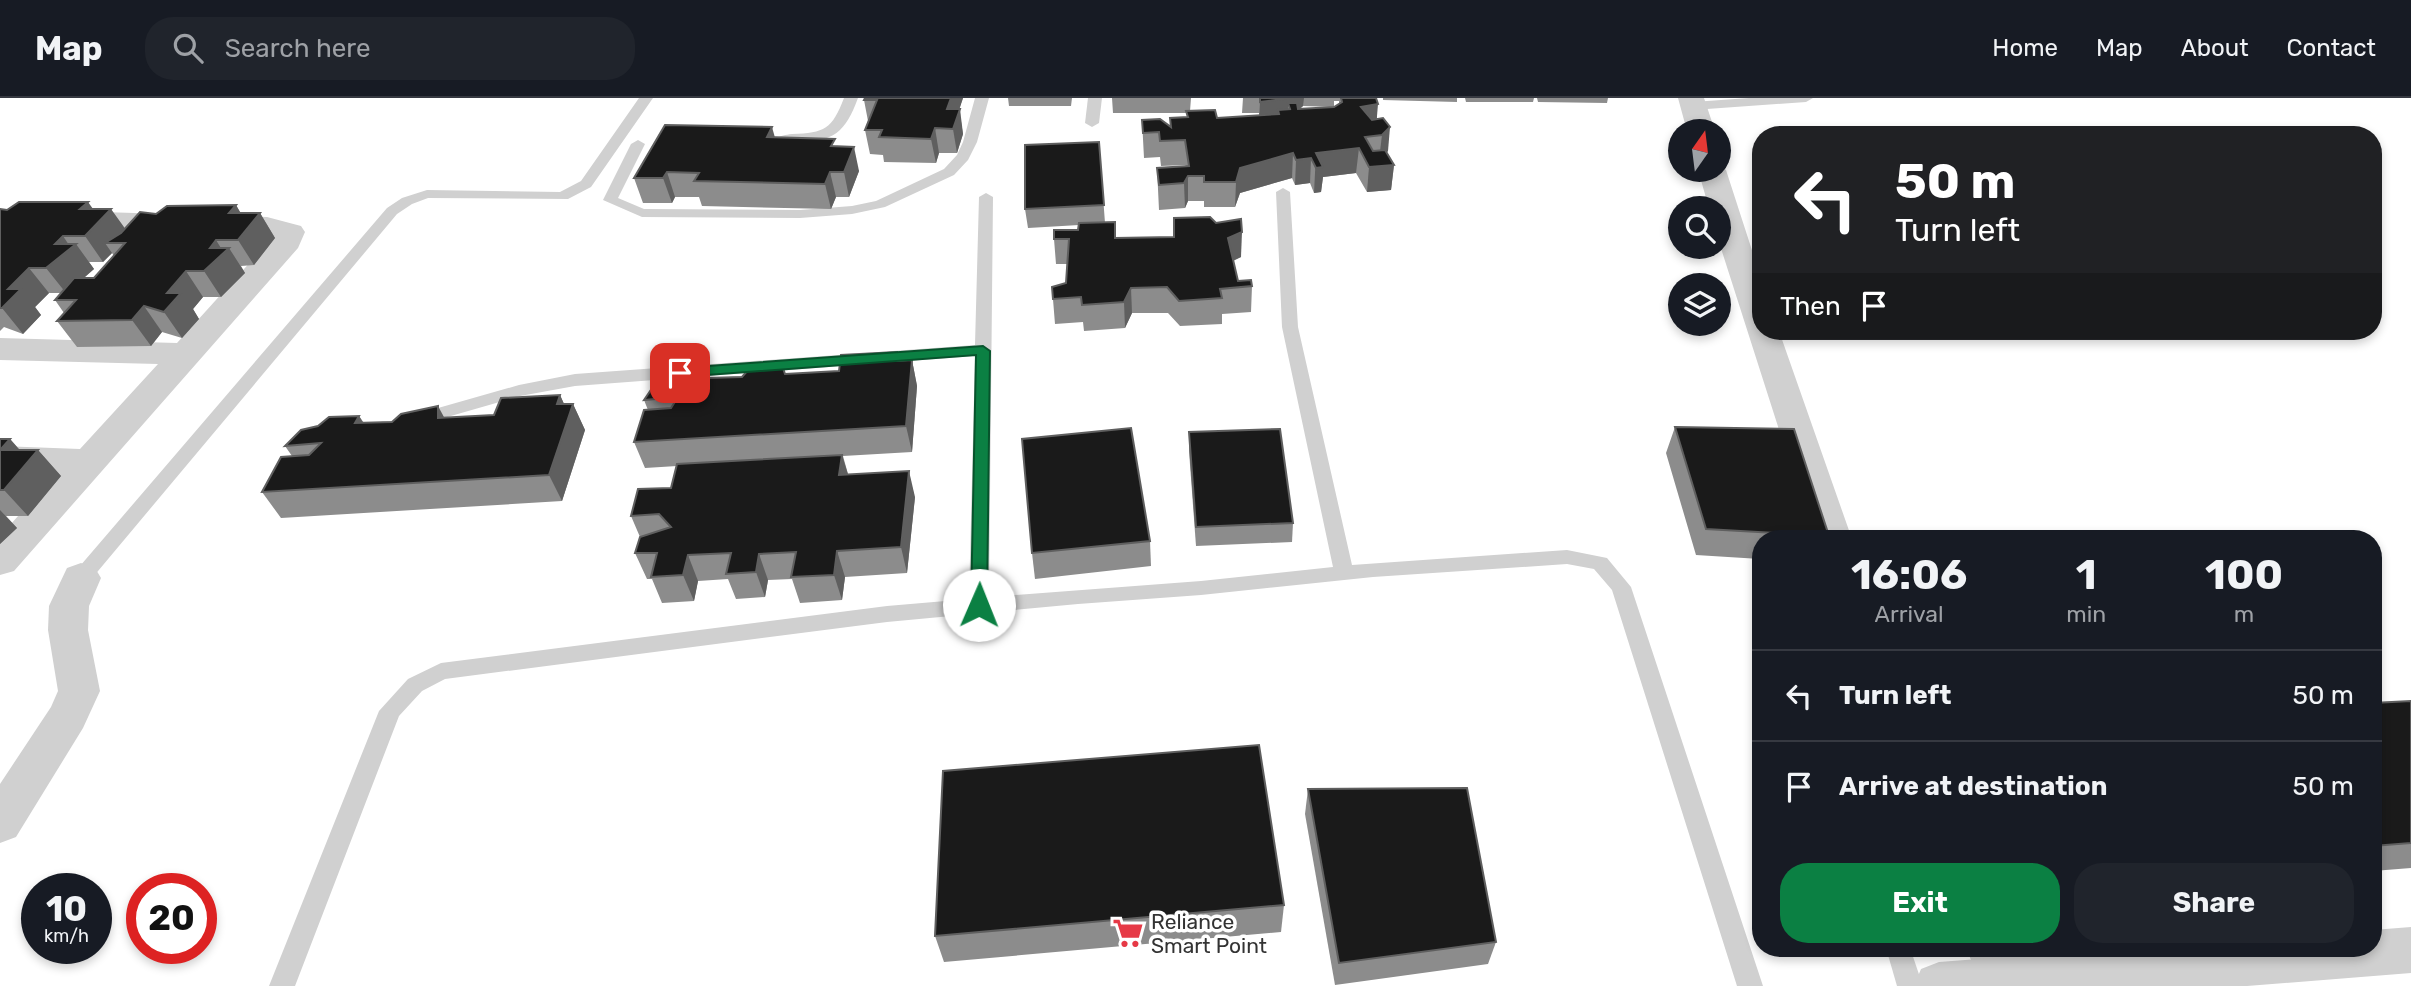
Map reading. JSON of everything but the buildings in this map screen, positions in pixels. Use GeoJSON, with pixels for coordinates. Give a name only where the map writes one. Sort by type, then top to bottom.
{"type":"FeatureCollection","features":[{"type":"Feature","properties":{"kind":"street"},"geometry":{"type":"LineString","coordinates":[[1716,182],[1752,298]]}},
{"type":"Feature","properties":{"kind":"street"},"geometry":{"type":"LineString","coordinates":[[0,229],[18,220],[37,219],[267,226],[290,232],[286,242],[0,561]]}},
{"type":"Feature","properties":{"kind":"street"},"geometry":{"type":"LineString","coordinates":[[1766,340],[1830,530]]}},
{"type":"Feature","properties":{"kind":"street"},"geometry":{"type":"LineString","coordinates":[[0,349],[186,354]]}},
{"type":"Feature","properties":{"kind":"street"},"geometry":{"type":"LineString","coordinates":[[0,459],[88,462]]}},
{"type":"Feature","properties":{"kind":"street"},"geometry":{"type":"LineString","coordinates":[[0,823],[68,716],[79,691],[68,630],[69,606],[81,578]]}},
{"type":"Feature","properties":{"kind":"street"},"geometry":{"type":"LineString","coordinates":[[2382,951],[2411,950]]}},
{"type":"Feature","properties":{"kind":"street"},"geometry":{"type":"LineString","coordinates":[[1939,986],[1998,965],[2218,957]]}},
{"type":"Feature","properties":{"kind":"lane"},"geometry":{"type":"LineString","coordinates":[[81,578],[392,211],[407,201],[427,194],[563,196],[586,184],[646,98]]}},
{"type":"Feature","properties":{"kind":"lane"},"geometry":{"type":"LineString","coordinates":[[769,139],[818,138],[835,131],[844,119],[851,98]]}},
{"type":"Feature","properties":{"kind":"lane"},"geometry":{"type":"LineString","coordinates":[[617,140],[644,143],[610,200],[642,213],[800,214],[852,210],[880,204],[949,172],[963,157],[982,98]]}},
{"type":"Feature","properties":{"kind":"lane"},"geometry":{"type":"LineString","coordinates":[[1092,122],[1096,98]]}},
{"type":"Feature","properties":{"kind":"lane"},"geometry":{"type":"LineString","coordinates":[[1695,112],[1806,98]]}},
{"type":"Feature","properties":{"kind":"lane"},"geometry":{"type":"LineString","coordinates":[[1283,192],[1290,327],[1345,573]]}},
{"type":"Feature","properties":{"kind":"lane"},"geometry":{"type":"LineString","coordinates":[[979,605],[986,197]]}},
{"type":"Feature","properties":{"kind":"lane"},"geometry":{"type":"LineString","coordinates":[[412,421],[519,391],[575,380],[983,351]]}},
{"type":"Feature","properties":{"kind":"lane"},"geometry":{"type":"LineString","coordinates":[[282,986],[390,711],[415,685],[441,671],[887,614],[1201,588],[1345,573],[1567,557],[1600,563],[1621,587],[1750,986]]}},
{"type":"Feature","properties":{"kind":"lane"},"geometry":{"type":"LineString","coordinates":[[1901,957],[1910,986]]}},
{"type":"Feature","properties":{"kind":"place","name":"Reliance Smart Point"},"geometry":{"type":"Point","coordinates":[1128,933]}},
{"type":"Feature","properties":{"kind":"route"},"geometry":{"type":"LineString","coordinates":[[680,373],[983,351],[979,605]]}}]}
